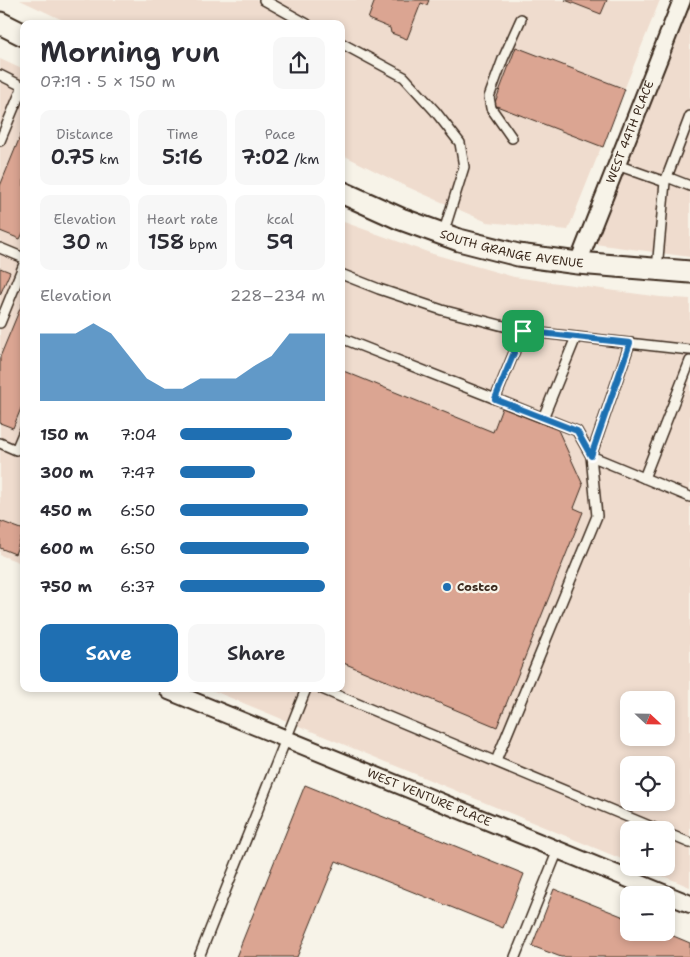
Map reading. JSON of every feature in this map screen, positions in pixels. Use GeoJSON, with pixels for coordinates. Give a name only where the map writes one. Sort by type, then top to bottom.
{"type":"FeatureCollection","features":[{"type":"Feature","properties":{"kind":"street","name":"WEST 44TH PLACE"},"geometry":{"type":"LineString","coordinates":[[578,263],[682,0]]}},
{"type":"Feature","properties":{"kind":"street"},"geometry":{"type":"LineString","coordinates":[[0,23],[20,33]]}},
{"type":"Feature","properties":{"kind":"street","name":"SOUTH GRANGE AVENUE"},"geometry":{"type":"LineString","coordinates":[[345,194],[401,219],[459,240],[518,255],[578,263],[690,272]]}},
{"type":"Feature","properties":{"kind":"street","name":"WEST VENTURE PLACE"},"geometry":{"type":"LineString","coordinates":[[169,692],[690,904]]}},
{"type":"Feature","properties":{"kind":"lane"},"geometry":{"type":"LineString","coordinates":[[264,0],[300,20]]}},
{"type":"Feature","properties":{"kind":"lane"},"geometry":{"type":"LineString","coordinates":[[512,138],[490,108],[488,97],[520,19]]}},
{"type":"Feature","properties":{"kind":"lane"},"geometry":{"type":"LineString","coordinates":[[345,44],[404,77],[435,111],[460,143],[464,168],[443,234]]}},
{"type":"Feature","properties":{"kind":"lane"},"geometry":{"type":"LineString","coordinates":[[0,76],[20,85]]}},
{"type":"Feature","properties":{"kind":"lane"},"geometry":{"type":"LineString","coordinates":[[0,141],[20,93]]}},
{"type":"Feature","properties":{"kind":"lane"},"geometry":{"type":"LineString","coordinates":[[657,269],[666,180],[690,116]]}},
{"type":"Feature","properties":{"kind":"lane"},"geometry":{"type":"LineString","coordinates":[[617,165],[690,186]]}},
{"type":"Feature","properties":{"kind":"lane"},"geometry":{"type":"LineString","coordinates":[[0,248],[20,256]]}},
{"type":"Feature","properties":{"kind":"lane"},"geometry":{"type":"LineString","coordinates":[[0,323],[20,274]]}},
{"type":"Feature","properties":{"kind":"lane"},"geometry":{"type":"LineString","coordinates":[[345,276],[442,310],[523,331],[690,350]]}},
{"type":"Feature","properties":{"kind":"lane"},"geometry":{"type":"LineString","coordinates":[[495,399],[523,331]]}},
{"type":"Feature","properties":{"kind":"lane"},"geometry":{"type":"LineString","coordinates":[[544,418],[576,337]]}},
{"type":"Feature","properties":{"kind":"lane"},"geometry":{"type":"LineString","coordinates":[[345,340],[577,431],[591,456],[597,516],[496,762]]}},
{"type":"Feature","properties":{"kind":"lane"},"geometry":{"type":"LineString","coordinates":[[591,456],[630,343]]}},
{"type":"Feature","properties":{"kind":"lane"},"geometry":{"type":"LineString","coordinates":[[644,478],[690,361]]}},
{"type":"Feature","properties":{"kind":"lane"},"geometry":{"type":"LineString","coordinates":[[0,443],[16,450],[20,440]]}},
{"type":"Feature","properties":{"kind":"lane"},"geometry":{"type":"LineString","coordinates":[[591,456],[690,497]]}},
{"type":"Feature","properties":{"kind":"lane"},"geometry":{"type":"LineString","coordinates":[[199,957],[305,692]]}},
{"type":"Feature","properties":{"kind":"lane"},"geometry":{"type":"LineString","coordinates":[[329,692],[637,821]]}},
{"type":"Feature","properties":{"kind":"lane"},"geometry":{"type":"LineString","coordinates":[[675,837],[690,843]]}},
{"type":"Feature","properties":{"kind":"lane"},"geometry":{"type":"LineString","coordinates":[[515,957],[558,850]]}},
{"type":"Feature","properties":{"kind":"shaded area"},"geometry":{"type":"Polygon","coordinates":[[[20,0],[660,0],[568,230],[487,222],[403,185],[345,156],[345,20],[62,20],[20,0]]]}},
{"type":"Feature","properties":{"kind":"shaded area"},"geometry":{"type":"Polygon","coordinates":[[[690,7],[690,257],[595,244],[690,7]]]}},
{"type":"Feature","properties":{"kind":"shaded area"},"geometry":{"type":"Polygon","coordinates":[[[0,59],[20,68],[20,562],[0,555],[0,59]]]}},
{"type":"Feature","properties":{"kind":"shaded area"},"geometry":{"type":"Polygon","coordinates":[[[345,222],[433,254],[514,277],[660,297],[690,299],[690,887],[663,876],[675,876],[675,821],[620,821],[620,858],[216,692],[345,692],[345,222]]]}},
{"type":"Feature","properties":{"kind":"building"},"geometry":{"type":"Polygon","coordinates":[[[375,0],[429,0],[427,5],[421,3],[407,39],[391,33],[390,28],[368,19],[375,0]]]}},
{"type":"Feature","properties":{"kind":"building"},"geometry":{"type":"Polygon","coordinates":[[[565,0],[607,0],[601,14],[565,0]]]}},
{"type":"Feature","properties":{"kind":"building"},"geometry":{"type":"Polygon","coordinates":[[[516,47],[625,89],[603,147],[494,105],[516,47]]]}},
{"type":"Feature","properties":{"kind":"building"},"geometry":{"type":"Polygon","coordinates":[[[20,137],[20,239],[0,231],[0,186],[20,137]]]}},
{"type":"Feature","properties":{"kind":"building"},"geometry":{"type":"Polygon","coordinates":[[[0,268],[10,272],[0,295],[0,268]]]}},
{"type":"Feature","properties":{"kind":"building"},"geometry":{"type":"Polygon","coordinates":[[[20,309],[20,411],[13,428],[0,423],[0,357],[20,309]]]}},
{"type":"Feature","properties":{"kind":"building","name":"Costco"},"geometry":{"type":"Polygon","coordinates":[[[345,372],[493,432],[502,408],[558,430],[583,485],[574,508],[583,512],[497,727],[345,664],[345,372]]]}},
{"type":"Feature","properties":{"kind":"building"},"geometry":{"type":"Polygon","coordinates":[[[0,521],[20,528],[20,541],[15,554],[0,548],[0,521]]]}},
{"type":"Feature","properties":{"kind":"building"},"geometry":{"type":"Polygon","coordinates":[[[305,785],[524,874],[503,928],[336,861],[297,957],[236,957],[305,785]]]}},
{"type":"Feature","properties":{"kind":"building"},"geometry":{"type":"Polygon","coordinates":[[[554,889],[620,915],[620,941],[675,941],[675,937],[690,943],[690,957],[561,957],[532,946],[554,889]]]}},
{"type":"Feature","properties":{"kind":"place","name":"Costco"},"geometry":{"type":"Point","coordinates":[447,587]}},
{"type":"Feature","properties":{"kind":"route"},"geometry":{"type":"LineString","coordinates":[[523,331],[630,343],[591,456],[577,431],[495,399],[523,331]]}}]}
